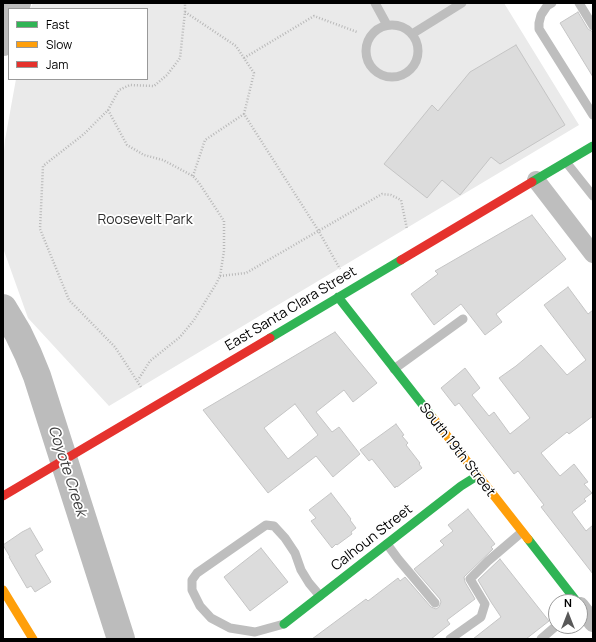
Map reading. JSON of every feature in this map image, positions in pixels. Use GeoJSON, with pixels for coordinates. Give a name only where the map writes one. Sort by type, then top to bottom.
{"type":"FeatureCollection","features":[{"type":"Feature","properties":{"kind":"street","name":"East Santa Clara Street"},"geometry":{"type":"LineString","coordinates":[[3,496],[593,146]]}},
{"type":"Feature","properties":{"kind":"street"},"geometry":{"type":"LineString","coordinates":[[536,180],[593,254]]}},
{"type":"Feature","properties":{"kind":"street","name":"South 19th Street"},"geometry":{"type":"LineString","coordinates":[[338,298],[571,594]]}},
{"type":"Feature","properties":{"kind":"street","name":"Calhoun Street"},"geometry":{"type":"LineString","coordinates":[[284,624],[461,486],[477,476]]}},
{"type":"Feature","properties":{"kind":"street"},"geometry":{"type":"LineString","coordinates":[[3,590],[33,639]]}},
{"type":"Feature","properties":{"kind":"lane"},"geometry":{"type":"LineString","coordinates":[[375,3],[387,25]]}},
{"type":"Feature","properties":{"kind":"lane"},"geometry":{"type":"LineString","coordinates":[[412,34],[462,3]]}},
{"type":"Feature","properties":{"kind":"lane"},"geometry":{"type":"LineString","coordinates":[[552,3],[547,6],[541,16],[539,29],[593,115]]}},
{"type":"Feature","properties":{"kind":"lane"},"geometry":{"type":"LineString","coordinates":[[579,3],[593,26]]}},
{"type":"Feature","properties":{"kind":"lane"},"geometry":{"type":"LineString","coordinates":[[387,25],[401,26],[412,34],[417,41],[418,58],[414,66],[408,72],[400,76],[383,76],[370,65],[366,57],[368,40],[372,33],[387,25]]}},
{"type":"Feature","properties":{"kind":"lane"},"geometry":{"type":"LineString","coordinates":[[566,162],[593,196]]}},
{"type":"Feature","properties":{"kind":"lane"},"geometry":{"type":"LineString","coordinates":[[394,369],[464,319]]}},
{"type":"Feature","properties":{"kind":"lane"},"geometry":{"type":"LineString","coordinates":[[284,624],[255,632],[230,628],[211,618],[200,606],[192,590],[192,580],[197,573],[266,525],[274,526],[285,538],[294,553],[301,570],[309,583],[320,596]]}},
{"type":"Feature","properties":{"kind":"lane"},"geometry":{"type":"LineString","coordinates":[[450,639],[481,617],[486,604],[470,579],[488,561],[522,532]]}},
{"type":"Feature","properties":{"kind":"lane"},"geometry":{"type":"LineString","coordinates":[[387,544],[436,603]]}},
{"type":"Feature","properties":{"kind":"path"},"geometry":{"type":"LineString","coordinates":[[141,387],[138,380],[115,348],[69,300],[40,229],[43,166],[84,134],[108,110],[119,90],[130,85],[154,86],[166,75],[180,58],[185,3]]}},
{"type":"Feature","properties":{"kind":"path"},"geometry":{"type":"LineString","coordinates":[[185,12],[236,46],[254,74],[244,114],[205,140],[193,176]]}},
{"type":"Feature","properties":{"kind":"path"},"geometry":{"type":"LineString","coordinates":[[244,58],[314,16],[357,32]]}},
{"type":"Feature","properties":{"kind":"path"},"geometry":{"type":"LineString","coordinates":[[108,110],[127,145],[144,155],[163,160],[193,176],[224,221],[224,251],[220,276],[216,284],[189,326],[180,337],[150,361],[138,380]]}},
{"type":"Feature","properties":{"kind":"path"},"geometry":{"type":"LineString","coordinates":[[244,114],[318,230],[340,269]]}},
{"type":"Feature","properties":{"kind":"path"},"geometry":{"type":"LineString","coordinates":[[220,276],[246,273],[382,194],[391,195],[401,200],[407,229]]}},
{"type":"Feature","properties":{"kind":"green space","name":"Roosevelt Park"},"geometry":{"type":"Polygon","coordinates":[[[33,3],[504,3],[579,125],[109,406],[28,318],[3,248],[3,163],[5,140],[16,80],[148,80],[148,8],[30,8],[33,3]]]}},
{"type":"Feature","properties":{"kind":"building"},"geometry":{"type":"Polygon","coordinates":[[[578,12],[588,29],[593,32],[593,77],[560,23],[578,12]]]}},
{"type":"Feature","properties":{"kind":"building"},"geometry":{"type":"Polygon","coordinates":[[[516,45],[565,125],[500,164],[491,157],[460,195],[442,180],[427,198],[384,164],[432,105],[438,111],[470,72],[516,45]]]}},
{"type":"Feature","properties":{"kind":"building"},"geometry":{"type":"Polygon","coordinates":[[[532,215],[566,259],[496,314],[502,322],[485,335],[461,304],[434,325],[411,294],[438,274],[435,271],[532,215]]]}},
{"type":"Feature","properties":{"kind":"building"},"geometry":{"type":"Polygon","coordinates":[[[568,287],[588,314],[593,310],[593,416],[569,434],[567,432],[541,453],[560,476],[574,464],[588,482],[584,484],[592,493],[584,499],[586,501],[572,512],[586,531],[593,525],[593,574],[541,507],[544,505],[518,471],[514,474],[459,403],[455,406],[441,388],[465,368],[480,388],[472,395],[489,416],[494,412],[510,434],[530,418],[499,378],[541,345],[567,375],[586,360],[544,305],[568,287]]]}},
{"type":"Feature","properties":{"kind":"building"},"geometry":{"type":"Polygon","coordinates":[[[335,332],[377,383],[353,402],[344,390],[316,412],[332,432],[339,427],[360,454],[333,477],[316,456],[268,493],[203,410],[335,332]],[[295,404],[264,428],[288,459],[318,435],[295,404]]]}},
{"type":"Feature","properties":{"kind":"building"},"geometry":{"type":"Polygon","coordinates":[[[396,424],[404,435],[402,436],[408,443],[406,445],[420,463],[419,464],[422,468],[395,488],[372,459],[369,461],[360,450],[396,424]]]}},
{"type":"Feature","properties":{"kind":"building"},"geometry":{"type":"Polygon","coordinates":[[[331,493],[356,528],[351,532],[352,534],[332,548],[311,521],[316,518],[309,510],[331,493]]]}},
{"type":"Feature","properties":{"kind":"building"},"geometry":{"type":"Polygon","coordinates":[[[468,509],[495,544],[491,547],[493,549],[464,577],[465,582],[475,599],[447,620],[450,624],[431,639],[312,639],[366,599],[368,601],[398,578],[400,581],[405,577],[431,607],[436,609],[439,607],[441,602],[440,599],[414,569],[444,545],[440,541],[453,531],[448,525],[468,509]]]}},
{"type":"Feature","properties":{"kind":"building"},"geometry":{"type":"Polygon","coordinates":[[[30,528],[43,550],[35,555],[51,582],[35,592],[31,586],[27,588],[3,545],[30,528]]]}},
{"type":"Feature","properties":{"kind":"building"},"geometry":{"type":"Polygon","coordinates":[[[261,548],[288,582],[250,611],[224,577],[261,548]]]}},
{"type":"Feature","properties":{"kind":"building"},"geometry":{"type":"Polygon","coordinates":[[[500,559],[548,620],[548,622],[526,639],[473,639],[501,617],[478,580],[500,559]]]}},
{"type":"Feature","properties":{"kind":"waterway","name":"Coyote Creek"},"geometry":{"type":"LineString","coordinates":[[15,8],[17,3]]}},
{"type":"Feature","properties":{"kind":"waterway","name":"Coyote Creek"},"geometry":{"type":"LineString","coordinates":[[3,42],[8,27]]}},
{"type":"Feature","properties":{"kind":"waterway","name":"Coyote Creek"},"geometry":{"type":"LineString","coordinates":[[3,308],[18,333],[37,376],[121,639]]}},
{"type":"Feature","properties":{"kind":"traffic: fast"},"geometry":{"type":"LineString","coordinates":[[532,182],[593,146]]}},
{"type":"Feature","properties":{"kind":"traffic: fast"},"geometry":{"type":"LineString","coordinates":[[270,338],[401,260]]}},
{"type":"Feature","properties":{"kind":"traffic: fast"},"geometry":{"type":"LineString","coordinates":[[338,297],[433,418]]}},
{"type":"Feature","properties":{"kind":"traffic: fast"},"geometry":{"type":"LineString","coordinates":[[284,624],[461,486],[477,476]]}},
{"type":"Feature","properties":{"kind":"traffic: fast"},"geometry":{"type":"LineString","coordinates":[[528,539],[571,594]]}},
{"type":"Feature","properties":{"kind":"traffic: slow"},"geometry":{"type":"LineString","coordinates":[[433,418],[528,539]]}},
{"type":"Feature","properties":{"kind":"traffic: slow"},"geometry":{"type":"LineString","coordinates":[[3,590],[33,639]]}},
{"type":"Feature","properties":{"kind":"traffic: jam"},"geometry":{"type":"LineString","coordinates":[[401,260],[532,182]]}},
{"type":"Feature","properties":{"kind":"traffic: jam"},"geometry":{"type":"LineString","coordinates":[[3,496],[270,338]]}}]}
